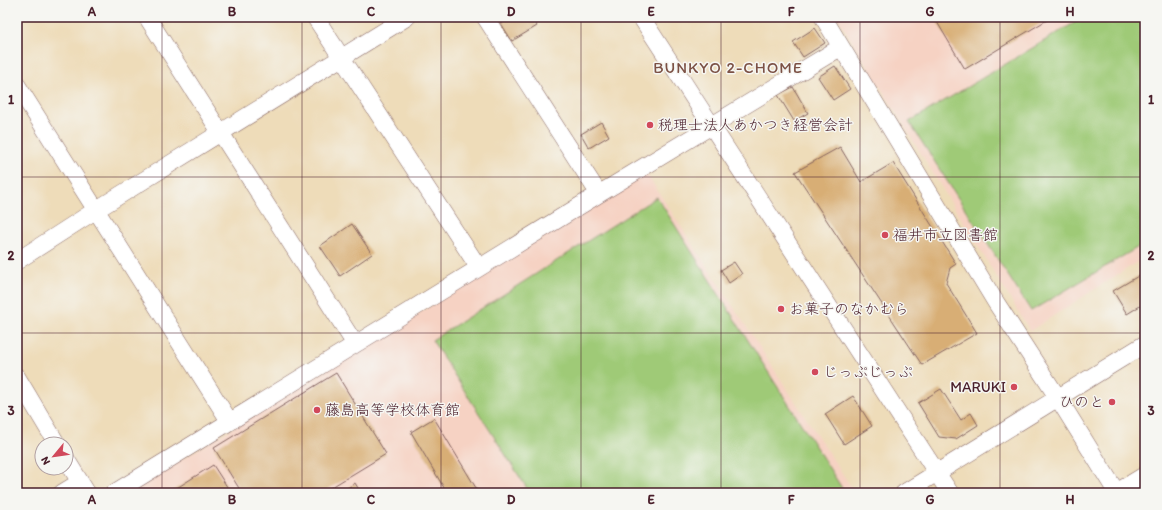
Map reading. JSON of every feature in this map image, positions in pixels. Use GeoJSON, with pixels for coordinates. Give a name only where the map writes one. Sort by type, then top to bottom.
{"type":"FeatureCollection","features":[{"type":"Feature","properties":{"kind":"street"},"geometry":{"type":"LineString","coordinates":[[147,17],[355,344]]}},
{"type":"Feature","properties":{"kind":"street"},"geometry":{"type":"LineString","coordinates":[[315,17],[480,268]]}},
{"type":"Feature","properties":{"kind":"street"},"geometry":{"type":"LineString","coordinates":[[17,261],[96,210],[407,17]]}},
{"type":"Feature","properties":{"kind":"street"},"geometry":{"type":"LineString","coordinates":[[484,17],[599,194]]}},
{"type":"Feature","properties":{"kind":"street"},"geometry":{"type":"LineString","coordinates":[[641,17],[950,493]]}},
{"type":"Feature","properties":{"kind":"street"},"geometry":{"type":"LineString","coordinates":[[823,17],[995,301],[1117,493],[1145,475]]}},
{"type":"Feature","properties":{"kind":"street"},"geometry":{"type":"LineString","coordinates":[[114,493],[599,194],[841,47]]}},
{"type":"Feature","properties":{"kind":"street"},"geometry":{"type":"LineString","coordinates":[[17,85],[230,422]]}},
{"type":"Feature","properties":{"kind":"street"},"geometry":{"type":"LineString","coordinates":[[904,493],[1145,344]]}},
{"type":"Feature","properties":{"kind":"street"},"geometry":{"type":"LineString","coordinates":[[20,388],[52,436]]}},
{"type":"Feature","properties":{"kind":"street"},"geometry":{"type":"LineString","coordinates":[[62,493],[83,488],[74,473]]}},
{"type":"Feature","properties":{"kind":"shaded area"},"geometry":{"type":"Polygon","coordinates":[[[837,17],[1145,17],[1145,257],[1030,331],[837,17]]]}},
{"type":"Feature","properties":{"kind":"shaded area"},"geometry":{"type":"Polygon","coordinates":[[[646,173],[855,493],[127,493],[646,173]]]}},
{"type":"Feature","properties":{"kind":"green space"},"geometry":{"type":"Polygon","coordinates":[[[1084,17],[1145,17],[1145,243],[1031,311],[909,122],[1084,17]]]}},
{"type":"Feature","properties":{"kind":"green space"},"geometry":{"type":"Polygon","coordinates":[[[657,197],[845,493],[530,493],[432,340],[657,197]]]}},
{"type":"Feature","properties":{"kind":"building"},"geometry":{"type":"Polygon","coordinates":[[[497,17],[531,17],[537,26],[512,41],[497,17]]]}},
{"type":"Feature","properties":{"kind":"building"},"geometry":{"type":"Polygon","coordinates":[[[934,17],[1052,17],[965,69],[934,17]]]}},
{"type":"Feature","properties":{"kind":"building"},"geometry":{"type":"Polygon","coordinates":[[[815,28],[825,43],[803,57],[793,42],[815,28]]]}},
{"type":"Feature","properties":{"kind":"building"},"geometry":{"type":"Polygon","coordinates":[[[835,66],[850,89],[833,100],[818,77],[835,66]]]}},
{"type":"Feature","properties":{"kind":"building"},"geometry":{"type":"Polygon","coordinates":[[[793,87],[808,113],[794,121],[778,95],[793,87]]]}},
{"type":"Feature","properties":{"kind":"building"},"geometry":{"type":"Polygon","coordinates":[[[601,122],[609,136],[589,148],[581,134],[601,122]]]}},
{"type":"Feature","properties":{"kind":"building"},"geometry":{"type":"Polygon","coordinates":[[[840,147],[861,182],[893,163],[956,264],[950,268],[946,283],[977,333],[922,365],[795,172],[840,147]]]}},
{"type":"Feature","properties":{"kind":"building"},"geometry":{"type":"Polygon","coordinates":[[[352,224],[372,254],[340,276],[320,246],[352,224]]]}},
{"type":"Feature","properties":{"kind":"building"},"geometry":{"type":"Polygon","coordinates":[[[734,262],[742,274],[729,283],[721,270],[734,262]]]}},
{"type":"Feature","properties":{"kind":"building"},"geometry":{"type":"Polygon","coordinates":[[[1145,272],[1145,303],[1127,314],[1113,291],[1145,272]]]}},
{"type":"Feature","properties":{"kind":"building","name":"藤島高等学校体育館"},"geometry":{"type":"Polygon","coordinates":[[[336,373],[386,454],[322,493],[242,493],[214,448],[336,373]]]}},
{"type":"Feature","properties":{"kind":"building"},"geometry":{"type":"Polygon","coordinates":[[[941,389],[961,420],[971,413],[978,425],[956,439],[939,437],[918,403],[941,389]]]}},
{"type":"Feature","properties":{"kind":"building"},"geometry":{"type":"Polygon","coordinates":[[[853,396],[872,426],[844,444],[825,414],[853,396]]]}},
{"type":"Feature","properties":{"kind":"building"},"geometry":{"type":"Polygon","coordinates":[[[434,418],[479,493],[447,493],[411,432],[434,418]]]}},
{"type":"Feature","properties":{"kind":"building"},"geometry":{"type":"Polygon","coordinates":[[[213,465],[231,493],[169,493],[213,465]]]}},
{"type":"Feature","properties":{"kind":"building"},"geometry":{"type":"Polygon","coordinates":[[[355,483],[361,493],[341,493],[355,483]]]}},
{"type":"Feature","properties":{"kind":"place","name":"税理士法人あかつき経営会計"},"geometry":{"type":"Point","coordinates":[650,125]}},
{"type":"Feature","properties":{"kind":"place","name":"福井市立図書館"},"geometry":{"type":"Point","coordinates":[885,235]}},
{"type":"Feature","properties":{"kind":"place","name":"お菓子のなかむら"},"geometry":{"type":"Point","coordinates":[781,309]}},
{"type":"Feature","properties":{"kind":"place","name":"じっぷじっぷ"},"geometry":{"type":"Point","coordinates":[815,372]}},
{"type":"Feature","properties":{"kind":"place","name":"MARUKI"},"geometry":{"type":"Point","coordinates":[1014,387]}},
{"type":"Feature","properties":{"kind":"place","name":"ひのと"},"geometry":{"type":"Point","coordinates":[1112,402]}},
{"type":"Feature","properties":{"kind":"place","name":"藤島高等学校体育館"},"geometry":{"type":"Point","coordinates":[317,410]}},
{"type":"Feature","properties":{"kind":"district","name":"BUNKYO 2-CHOME"},"geometry":{"type":"Point","coordinates":[728,67]}}]}
